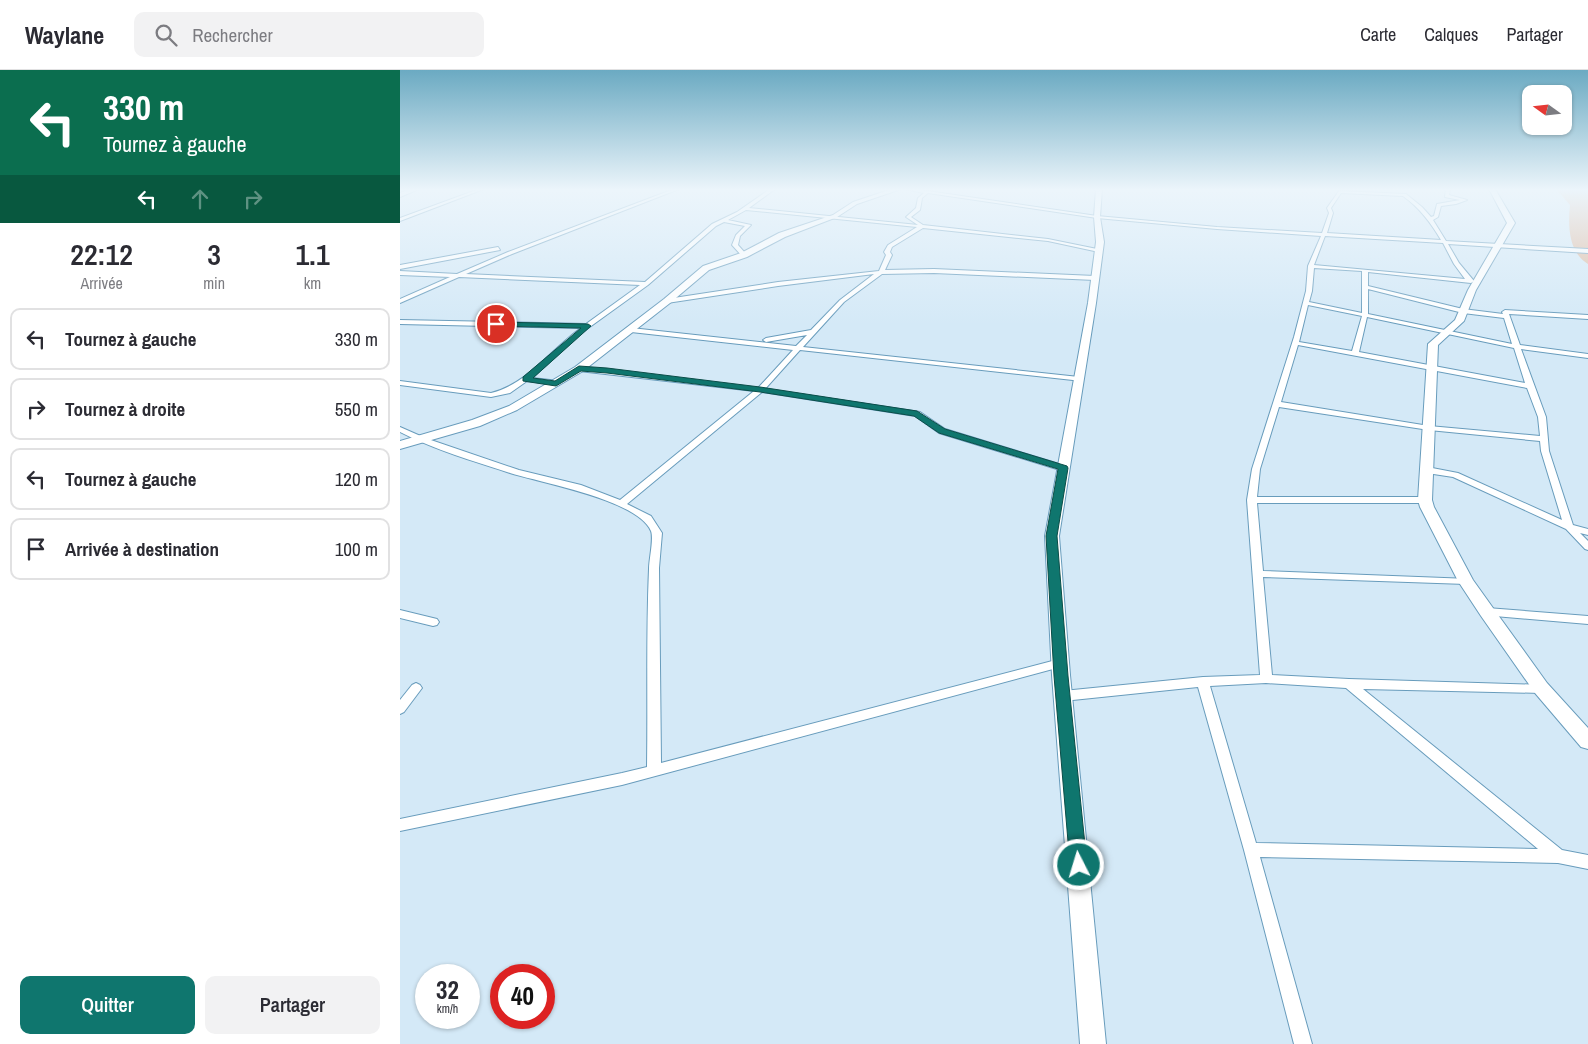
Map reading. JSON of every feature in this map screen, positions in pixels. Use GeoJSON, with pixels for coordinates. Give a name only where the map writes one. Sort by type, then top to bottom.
{"type":"FeatureCollection","features":[{"type":"Feature","properties":{"kind":"street"},"geometry":{"type":"LineString","coordinates":[[400,301],[455,276],[561,234]]}},
{"type":"Feature","properties":{"kind":"street"},"geometry":{"type":"LineString","coordinates":[[400,383],[490,395],[507,391],[526,379],[588,326],[646,284],[703,234]]}},
{"type":"Feature","properties":{"kind":"street"},"geometry":{"type":"LineString","coordinates":[[739,234],[735,245],[744,254]]}},
{"type":"Feature","properties":{"kind":"street"},"geometry":{"type":"LineString","coordinates":[[400,445],[422,440],[499,415],[579,369],[631,330],[702,270],[744,254],[783,234]]}},
{"type":"Feature","properties":{"kind":"street"},"geometry":{"type":"LineString","coordinates":[[621,504],[760,390],[842,301],[881,272],[889,255],[887,252],[890,246],[911,234]]}},
{"type":"Feature","properties":{"kind":"street"},"geometry":{"type":"LineString","coordinates":[[990,234],[1048,240],[1098,250]]}},
{"type":"Feature","properties":{"kind":"street"},"geometry":{"type":"LineString","coordinates":[[1093,1044],[1060,664],[1052,536],[1095,278],[1098,234]]}},
{"type":"Feature","properties":{"kind":"street"},"geometry":{"type":"LineString","coordinates":[[1266,679],[1252,500],[1256,469],[1296,343],[1306,303],[1311,266],[1323,234]]}},
{"type":"Feature","properties":{"kind":"street"},"geometry":{"type":"LineString","coordinates":[[1330,234],[1588,251]]}},
{"type":"Feature","properties":{"kind":"street"},"geometry":{"type":"LineString","coordinates":[[1440,234],[1455,262],[1473,281]]}},
{"type":"Feature","properties":{"kind":"street"},"geometry":{"type":"LineString","coordinates":[[1504,234],[1473,281],[1464,311],[1457,323],[1444,332],[1433,344],[1425,500],[1466,581],[1541,688],[1588,741]]}},
{"type":"Feature","properties":{"kind":"street"},"geometry":{"type":"LineString","coordinates":[[400,267],[498,249]]}},
{"type":"Feature","properties":{"kind":"street"},"geometry":{"type":"LineString","coordinates":[[1311,266],[1473,281]]}},
{"type":"Feature","properties":{"kind":"street"},"geometry":{"type":"LineString","coordinates":[[1355,354],[1365,315],[1365,270]]}},
{"type":"Feature","properties":{"kind":"street"},"geometry":{"type":"LineString","coordinates":[[667,301],[778,284],[881,272],[934,271],[1095,278]]}},
{"type":"Feature","properties":{"kind":"street"},"geometry":{"type":"LineString","coordinates":[[400,274],[646,284]]}},
{"type":"Feature","properties":{"kind":"street"},"geometry":{"type":"LineString","coordinates":[[1365,287],[1464,311],[1505,316]]}},
{"type":"Feature","properties":{"kind":"street"},"geometry":{"type":"LineString","coordinates":[[1306,303],[1518,347],[1588,356]]}},
{"type":"Feature","properties":{"kind":"street"},"geometry":{"type":"LineString","coordinates":[[1588,316],[1505,312],[1542,417],[1544,451],[1569,527],[1588,547]]}},
{"type":"Feature","properties":{"kind":"street"},"geometry":{"type":"LineString","coordinates":[[400,322],[588,326]]}},
{"type":"Feature","properties":{"kind":"street"},"geometry":{"type":"LineString","coordinates":[[631,330],[1079,379]]}},
{"type":"Feature","properties":{"kind":"street"},"geometry":{"type":"LineString","coordinates":[[752,342],[813,332]]}},
{"type":"Feature","properties":{"kind":"street"},"geometry":{"type":"LineString","coordinates":[[1296,343],[1530,386]]}},
{"type":"Feature","properties":{"kind":"street"},"geometry":{"type":"LineString","coordinates":[[579,369],[760,390],[917,414],[942,431],[1064,468]]}},
{"type":"Feature","properties":{"kind":"street"},"geometry":{"type":"LineString","coordinates":[[526,379],[556,383]]}},
{"type":"Feature","properties":{"kind":"street"},"geometry":{"type":"LineString","coordinates":[[1277,404],[1429,428],[1543,439]]}},
{"type":"Feature","properties":{"kind":"street"},"geometry":{"type":"LineString","coordinates":[[400,429],[422,440],[516,472],[578,487],[621,504],[648,518],[658,533],[654,568],[654,771]]}},
{"type":"Feature","properties":{"kind":"street"},"geometry":{"type":"LineString","coordinates":[[1427,470],[1455,475],[1569,527],[1588,532]]}},
{"type":"Feature","properties":{"kind":"street"},"geometry":{"type":"LineString","coordinates":[[1252,500],[1425,500]]}},
{"type":"Feature","properties":{"kind":"street"},"geometry":{"type":"LineString","coordinates":[[1258,574],[1466,581]]}},
{"type":"Feature","properties":{"kind":"street"},"geometry":{"type":"LineString","coordinates":[[1487,612],[1588,620]]}},
{"type":"Feature","properties":{"kind":"street"},"geometry":{"type":"LineString","coordinates":[[400,614],[433,622]]}},
{"type":"Feature","properties":{"kind":"street"},"geometry":{"type":"LineString","coordinates":[[400,825],[622,779],[1060,664]]}},
{"type":"Feature","properties":{"kind":"street"},"geometry":{"type":"LineString","coordinates":[[1063,696],[1203,682],[1266,679],[1349,684],[1541,688]]}},
{"type":"Feature","properties":{"kind":"street"},"geometry":{"type":"LineString","coordinates":[[1203,682],[1251,850],[1303,1044]]}},
{"type":"Feature","properties":{"kind":"street"},"geometry":{"type":"LineString","coordinates":[[1349,684],[1558,856]]}},
{"type":"Feature","properties":{"kind":"street"},"geometry":{"type":"LineString","coordinates":[[400,709],[416,688]]}},
{"type":"Feature","properties":{"kind":"street"},"geometry":{"type":"LineString","coordinates":[[1251,850],[1558,856],[1588,862]]}},
{"type":"Feature","properties":{"kind":"shaded area"},"geometry":{"type":"Polygon","coordinates":[[[1571,234],[1588,234],[1588,264],[1576,253],[1571,234]]]}},
{"type":"Feature","properties":{"kind":"route"},"geometry":{"type":"LineString","coordinates":[[496,324],[588,326],[526,379],[556,383],[579,369],[607,371],[760,390],[917,414],[942,431],[1064,468],[1052,536],[1061,676],[1079,865]]}}]}
